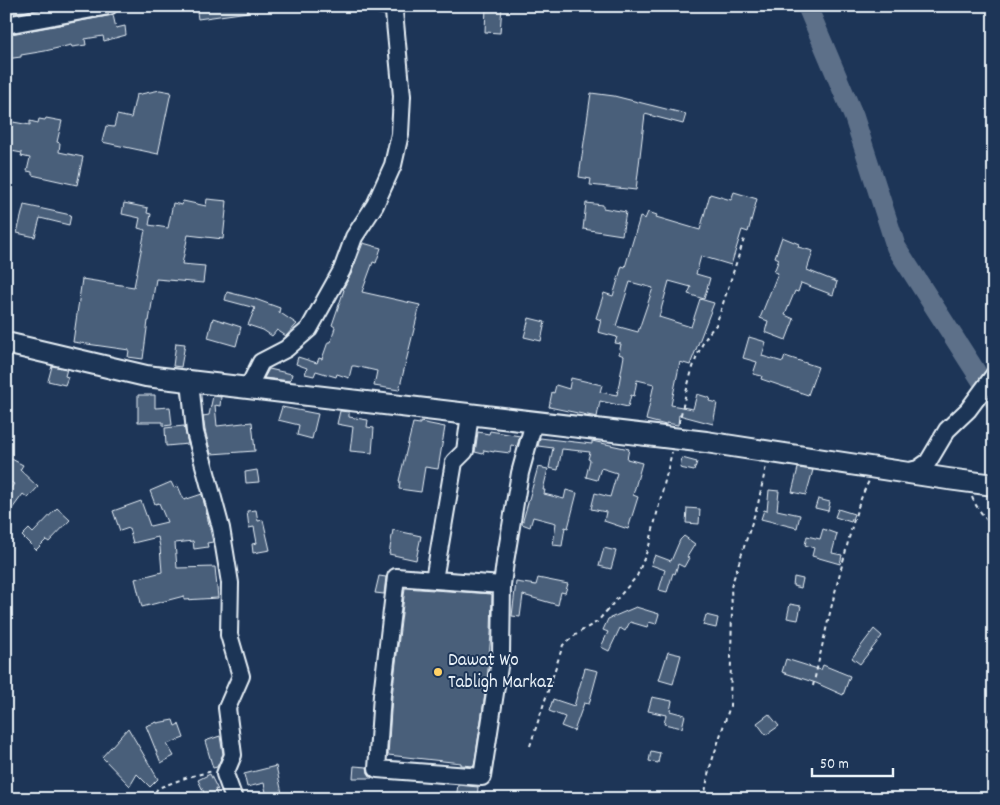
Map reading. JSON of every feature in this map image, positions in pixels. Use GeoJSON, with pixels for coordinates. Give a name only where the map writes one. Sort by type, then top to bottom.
{"type":"FeatureCollection","features":[{"type":"Feature","properties":{"kind":"main road"},"geometry":{"type":"LineString","coordinates":[[6,343],[146,376],[676,438],[994,485]]}},
{"type":"Feature","properties":{"kind":"street"},"geometry":{"type":"LineString","coordinates":[[6,25],[109,6]]}},
{"type":"Feature","properties":{"kind":"street"},"geometry":{"type":"LineString","coordinates":[[248,388],[261,362],[286,349],[310,330],[342,270],[354,237],[375,205],[393,165],[400,134],[402,96],[394,12],[398,6]]}},
{"type":"Feature","properties":{"kind":"street"},"geometry":{"type":"LineString","coordinates":[[902,472],[918,469],[928,462],[947,430],[968,410],[994,375]]}},
{"type":"Feature","properties":{"kind":"street"},"geometry":{"type":"LineString","coordinates":[[190,381],[196,432],[221,528],[230,583],[229,635],[241,676],[227,708],[233,755],[225,774],[234,799]]}},
{"type":"Feature","properties":{"kind":"street"},"geometry":{"type":"LineString","coordinates":[[434,580],[454,462],[465,451],[470,414]]}},
{"type":"Feature","properties":{"kind":"street"},"geometry":{"type":"LineString","coordinates":[[502,585],[396,577],[382,695],[377,769],[482,777],[501,654],[502,585],[520,473],[534,422]]}},
{"type":"Feature","properties":{"kind":"path"},"geometry":{"type":"LineString","coordinates":[[530,746],[564,645],[578,633],[597,622],[637,576],[649,546],[690,375],[707,333],[716,325],[745,236]]}},
{"type":"Feature","properties":{"kind":"path"},"geometry":{"type":"LineString","coordinates":[[704,799],[709,770],[730,706],[731,587],[758,504],[769,452]]}},
{"type":"Feature","properties":{"kind":"path"},"geometry":{"type":"LineString","coordinates":[[814,686],[833,599],[852,529],[863,492],[876,468]]}},
{"type":"Feature","properties":{"kind":"path"},"geometry":{"type":"LineString","coordinates":[[972,495],[980,512],[991,524],[994,533]]}},
{"type":"Feature","properties":{"kind":"path"},"geometry":{"type":"LineString","coordinates":[[994,702],[988,732],[994,735]]}},
{"type":"Feature","properties":{"kind":"path"},"geometry":{"type":"LineString","coordinates":[[151,799],[158,788],[188,777],[228,768]]}},
{"type":"Feature","properties":{"kind":"building"},"geometry":{"type":"Polygon","coordinates":[[[6,6],[53,6],[6,15],[6,6]]]}},
{"type":"Feature","properties":{"kind":"building"},"geometry":{"type":"Polygon","coordinates":[[[196,6],[248,6],[248,12],[198,19],[196,6]]]}},
{"type":"Feature","properties":{"kind":"building"},"geometry":{"type":"Polygon","coordinates":[[[360,6],[386,6],[384,15],[360,10],[360,6]]]}},
{"type":"Feature","properties":{"kind":"building"},"geometry":{"type":"Polygon","coordinates":[[[486,6],[502,6],[500,33],[485,32],[486,6]]]}},
{"type":"Feature","properties":{"kind":"building"},"geometry":{"type":"Polygon","coordinates":[[[113,15],[116,28],[125,26],[126,35],[104,41],[103,36],[85,39],[86,45],[72,47],[71,45],[6,59],[6,35],[113,15]]]}},
{"type":"Feature","properties":{"kind":"building"},"geometry":{"type":"Polygon","coordinates":[[[160,90],[171,92],[158,154],[102,142],[106,126],[114,127],[117,115],[131,118],[136,95],[160,90]]]}},
{"type":"Feature","properties":{"kind":"building"},"geometry":{"type":"Polygon","coordinates":[[[591,93],[614,96],[686,114],[683,124],[645,114],[636,190],[590,185],[591,179],[579,177],[591,93]]]}},
{"type":"Feature","properties":{"kind":"building"},"geometry":{"type":"Polygon","coordinates":[[[46,118],[62,121],[57,142],[60,143],[59,152],[83,157],[77,185],[32,175],[32,172],[27,171],[30,158],[21,156],[22,153],[6,150],[9,139],[6,138],[6,126],[12,127],[13,122],[30,125],[30,121],[38,123],[39,119],[45,120],[46,118]]]}},
{"type":"Feature","properties":{"kind":"building"},"geometry":{"type":"Polygon","coordinates":[[[734,192],[757,199],[748,232],[742,230],[731,265],[701,256],[696,274],[710,278],[704,299],[688,294],[691,287],[669,281],[659,317],[691,327],[700,299],[714,303],[690,365],[680,362],[671,405],[693,409],[697,394],[710,398],[709,401],[717,403],[713,424],[679,415],[678,425],[666,423],[666,425],[646,420],[654,384],[637,380],[634,396],[631,395],[628,407],[600,401],[597,417],[549,407],[552,392],[554,393],[556,385],[569,389],[571,378],[602,385],[600,392],[617,395],[624,356],[619,354],[621,344],[615,343],[617,337],[598,332],[601,320],[596,318],[604,293],[613,296],[622,266],[625,267],[640,217],[645,219],[648,212],[657,215],[656,217],[700,230],[710,194],[731,200],[734,192]],[[630,282],[616,326],[638,332],[653,288],[630,282]]]}},
{"type":"Feature","properties":{"kind":"building"},"geometry":{"type":"Polygon","coordinates":[[[207,199],[227,201],[223,239],[188,235],[182,264],[205,266],[203,283],[156,279],[143,359],[128,357],[129,350],[73,342],[82,279],[134,287],[145,230],[138,228],[140,218],[122,214],[124,203],[148,208],[147,213],[151,214],[149,225],[168,228],[173,203],[182,205],[183,201],[206,206],[207,199]]]}},
{"type":"Feature","properties":{"kind":"building"},"geometry":{"type":"Polygon","coordinates":[[[586,203],[603,205],[603,208],[626,212],[622,235],[583,229],[586,203]]]}},
{"type":"Feature","properties":{"kind":"building"},"geometry":{"type":"Polygon","coordinates":[[[24,205],[71,215],[69,225],[40,218],[35,237],[17,233],[24,205]]]}},
{"type":"Feature","properties":{"kind":"building"},"geometry":{"type":"Polygon","coordinates":[[[782,237],[799,244],[798,247],[813,251],[807,270],[837,282],[833,295],[801,283],[798,292],[795,291],[785,315],[794,319],[786,340],[765,332],[768,321],[760,318],[778,273],[774,272],[779,259],[775,257],[782,237]]]}},
{"type":"Feature","properties":{"kind":"building"},"geometry":{"type":"Polygon","coordinates":[[[363,243],[381,248],[376,263],[373,262],[362,292],[420,305],[399,390],[374,386],[377,371],[352,366],[349,378],[337,374],[336,377],[316,371],[314,376],[305,374],[307,368],[296,364],[298,357],[317,363],[319,358],[322,359],[328,342],[331,342],[335,327],[332,325],[343,289],[363,243]]]}},
{"type":"Feature","properties":{"kind":"building"},"geometry":{"type":"Polygon","coordinates":[[[227,292],[280,308],[279,312],[297,324],[286,336],[277,330],[272,336],[263,330],[248,325],[255,308],[225,300],[227,292]]]}},
{"type":"Feature","properties":{"kind":"building"},"geometry":{"type":"Polygon","coordinates":[[[213,318],[241,327],[236,346],[208,338],[213,318]]]}},
{"type":"Feature","properties":{"kind":"building"},"geometry":{"type":"Polygon","coordinates":[[[529,318],[545,322],[541,341],[524,337],[529,318]]]}},
{"type":"Feature","properties":{"kind":"building"},"geometry":{"type":"Polygon","coordinates":[[[749,337],[766,342],[762,356],[783,362],[785,356],[818,367],[808,395],[761,379],[762,376],[753,374],[757,362],[743,358],[749,337]]]}},
{"type":"Feature","properties":{"kind":"building"},"geometry":{"type":"Polygon","coordinates":[[[176,343],[185,344],[181,367],[173,366],[176,343]]]}},
{"type":"Feature","properties":{"kind":"building"},"geometry":{"type":"Polygon","coordinates":[[[52,366],[67,369],[65,376],[68,377],[65,385],[48,381],[52,366]]]}},
{"type":"Feature","properties":{"kind":"building"},"geometry":{"type":"Polygon","coordinates":[[[269,369],[292,374],[290,381],[264,378],[269,369]]]}},
{"type":"Feature","properties":{"kind":"building"},"geometry":{"type":"Polygon","coordinates":[[[138,395],[155,395],[155,408],[170,407],[172,425],[163,426],[163,422],[138,422],[138,395]]]}},
{"type":"Feature","properties":{"kind":"building"},"geometry":{"type":"Polygon","coordinates":[[[213,396],[221,397],[220,406],[215,405],[217,426],[252,422],[255,451],[211,454],[203,416],[209,415],[213,396]]]}},
{"type":"Feature","properties":{"kind":"building"},"geometry":{"type":"Polygon","coordinates":[[[282,407],[318,414],[312,439],[297,435],[299,425],[278,420],[282,407]]]}},
{"type":"Feature","properties":{"kind":"building"},"geometry":{"type":"Polygon","coordinates":[[[340,411],[349,412],[349,417],[368,420],[367,427],[374,428],[372,453],[350,451],[353,427],[337,424],[340,411]]]}},
{"type":"Feature","properties":{"kind":"building"},"geometry":{"type":"Polygon","coordinates":[[[420,422],[445,427],[438,469],[425,467],[421,492],[399,489],[399,481],[413,423],[420,424],[420,422]]]}},
{"type":"Feature","properties":{"kind":"building"},"geometry":{"type":"Polygon","coordinates":[[[184,426],[188,444],[166,446],[165,428],[184,426]]]}},
{"type":"Feature","properties":{"kind":"building"},"geometry":{"type":"Polygon","coordinates":[[[490,431],[520,436],[517,446],[511,445],[510,453],[484,450],[483,454],[475,452],[478,432],[489,434],[490,431]]]}},
{"type":"Feature","properties":{"kind":"building"},"geometry":{"type":"Polygon","coordinates":[[[540,438],[592,444],[592,441],[629,449],[627,459],[642,463],[633,495],[638,497],[628,529],[604,521],[606,512],[591,509],[595,493],[610,497],[617,473],[601,468],[597,480],[586,477],[590,452],[562,449],[558,470],[549,468],[553,448],[538,446],[540,438]]]}},
{"type":"Feature","properties":{"kind":"building"},"geometry":{"type":"Polygon","coordinates":[[[6,456],[23,465],[20,470],[38,487],[28,498],[23,494],[12,509],[6,505],[6,495],[14,484],[6,479],[6,456]]]}},
{"type":"Feature","properties":{"kind":"building"},"geometry":{"type":"Polygon","coordinates":[[[682,458],[697,462],[694,471],[680,468],[682,458]]]}},
{"type":"Feature","properties":{"kind":"building"},"geometry":{"type":"Polygon","coordinates":[[[538,467],[548,469],[543,490],[545,490],[544,494],[564,499],[566,490],[577,493],[568,528],[565,527],[562,546],[553,545],[556,523],[533,517],[530,527],[522,524],[538,467]]]}},
{"type":"Feature","properties":{"kind":"building"},"geometry":{"type":"Polygon","coordinates":[[[798,468],[813,470],[806,495],[792,492],[798,468]]]}},
{"type":"Feature","properties":{"kind":"building"},"geometry":{"type":"Polygon","coordinates":[[[257,470],[259,482],[246,483],[245,472],[257,470]]]}},
{"type":"Feature","properties":{"kind":"building"},"geometry":{"type":"Polygon","coordinates":[[[171,482],[174,488],[178,486],[184,500],[202,494],[213,542],[207,543],[208,547],[194,549],[193,541],[175,543],[177,568],[215,567],[218,598],[184,600],[184,596],[142,607],[135,579],[162,572],[158,537],[133,543],[129,528],[120,531],[113,511],[141,501],[150,526],[167,522],[159,503],[155,504],[150,491],[171,482]]]}},
{"type":"Feature","properties":{"kind":"building"},"geometry":{"type":"Polygon","coordinates":[[[769,490],[779,491],[777,510],[800,515],[797,528],[761,519],[764,510],[767,511],[769,490]]]}},
{"type":"Feature","properties":{"kind":"building"},"geometry":{"type":"Polygon","coordinates":[[[818,499],[830,502],[828,511],[815,508],[818,499]]]}},
{"type":"Feature","properties":{"kind":"building"},"geometry":{"type":"Polygon","coordinates":[[[57,508],[70,520],[49,542],[46,540],[36,550],[22,536],[29,529],[33,533],[57,508]]]}},
{"type":"Feature","properties":{"kind":"building"},"geometry":{"type":"Polygon","coordinates":[[[687,508],[700,509],[699,524],[686,523],[687,508]]]}},
{"type":"Feature","properties":{"kind":"building"},"geometry":{"type":"Polygon","coordinates":[[[838,509],[854,514],[851,522],[835,517],[838,509]]]}},
{"type":"Feature","properties":{"kind":"building"},"geometry":{"type":"Polygon","coordinates":[[[256,510],[258,521],[263,520],[270,550],[253,553],[252,544],[257,543],[254,527],[249,528],[247,511],[256,510]]]}},
{"type":"Feature","properties":{"kind":"building"},"geometry":{"type":"Polygon","coordinates":[[[823,529],[837,534],[832,553],[842,555],[840,564],[812,556],[814,548],[805,545],[807,536],[820,539],[823,529]]]}},
{"type":"Feature","properties":{"kind":"building"},"geometry":{"type":"Polygon","coordinates":[[[393,530],[421,536],[416,560],[389,554],[393,530]]]}},
{"type":"Feature","properties":{"kind":"building"},"geometry":{"type":"Polygon","coordinates":[[[684,536],[695,544],[687,557],[689,558],[684,567],[678,564],[667,592],[659,590],[665,570],[651,565],[655,555],[671,561],[680,540],[684,536]]]}},
{"type":"Feature","properties":{"kind":"building"},"geometry":{"type":"Polygon","coordinates":[[[604,548],[616,551],[611,569],[599,566],[604,548]]]}},
{"type":"Feature","properties":{"kind":"building"},"geometry":{"type":"Polygon","coordinates":[[[379,576],[386,577],[384,594],[375,593],[379,576]]]}},
{"type":"Feature","properties":{"kind":"building"},"geometry":{"type":"Polygon","coordinates":[[[794,577],[803,579],[801,588],[793,586],[794,577]]]}},
{"type":"Feature","properties":{"kind":"building"},"geometry":{"type":"Polygon","coordinates":[[[538,578],[568,584],[565,593],[561,592],[558,605],[523,595],[520,617],[512,616],[516,582],[536,585],[538,578]]]}},
{"type":"Feature","properties":{"kind":"building","name":"Dawat Wo Tabligh Markaz"},"geometry":{"type":"Polygon","coordinates":[[[405,588],[492,594],[487,681],[474,766],[388,755],[392,696],[405,588]]]}},
{"type":"Feature","properties":{"kind":"building"},"geometry":{"type":"Polygon","coordinates":[[[790,604],[801,606],[798,620],[787,618],[790,604]]]}},
{"type":"Feature","properties":{"kind":"building"},"geometry":{"type":"Polygon","coordinates":[[[636,607],[659,614],[656,624],[649,622],[647,627],[630,622],[625,631],[620,628],[609,651],[601,647],[608,632],[603,630],[608,619],[636,607]]]}},
{"type":"Feature","properties":{"kind":"building"},"geometry":{"type":"Polygon","coordinates":[[[706,615],[718,618],[716,628],[703,625],[706,615]]]}},
{"type":"Feature","properties":{"kind":"building"},"geometry":{"type":"Polygon","coordinates":[[[874,629],[882,636],[860,664],[852,658],[874,629]]]}},
{"type":"Feature","properties":{"kind":"building"},"geometry":{"type":"Polygon","coordinates":[[[668,652],[681,655],[673,684],[659,680],[668,652]]]}},
{"type":"Feature","properties":{"kind":"building"},"geometry":{"type":"Polygon","coordinates":[[[786,659],[821,670],[823,665],[850,676],[843,695],[816,683],[782,672],[786,659]]]}},
{"type":"Feature","properties":{"kind":"building"},"geometry":{"type":"Polygon","coordinates":[[[585,668],[598,671],[589,704],[584,703],[574,731],[561,726],[565,717],[549,711],[553,699],[574,706],[585,668]]]}},
{"type":"Feature","properties":{"kind":"building"},"geometry":{"type":"Polygon","coordinates":[[[652,697],[672,701],[670,711],[685,715],[682,728],[664,724],[666,715],[648,711],[652,697]]]}},
{"type":"Feature","properties":{"kind":"building"},"geometry":{"type":"Polygon","coordinates":[[[769,714],[779,726],[766,735],[757,723],[769,714]]]}},
{"type":"Feature","properties":{"kind":"building"},"geometry":{"type":"Polygon","coordinates":[[[173,720],[175,726],[179,724],[184,738],[167,744],[174,756],[161,763],[146,726],[157,722],[173,720]]]}},
{"type":"Feature","properties":{"kind":"building"},"geometry":{"type":"Polygon","coordinates":[[[128,728],[158,779],[150,787],[137,774],[130,786],[102,757],[128,728]]]}},
{"type":"Feature","properties":{"kind":"building"},"geometry":{"type":"Polygon","coordinates":[[[220,736],[223,754],[217,767],[213,768],[205,741],[220,736]]]}},
{"type":"Feature","properties":{"kind":"building"},"geometry":{"type":"Polygon","coordinates":[[[651,751],[660,753],[658,763],[649,761],[651,751]]]}},
{"type":"Feature","properties":{"kind":"building"},"geometry":{"type":"Polygon","coordinates":[[[276,766],[282,793],[267,797],[264,783],[247,787],[244,774],[276,766]]]}},
{"type":"Feature","properties":{"kind":"building"},"geometry":{"type":"Polygon","coordinates":[[[354,766],[367,767],[368,773],[372,778],[353,778],[354,766]]]}},
{"type":"Feature","properties":{"kind":"building"},"geometry":{"type":"Polygon","coordinates":[[[210,774],[218,790],[215,789],[218,799],[207,799],[198,780],[210,774]]]}},
{"type":"Feature","properties":{"kind":"building"},"geometry":{"type":"Polygon","coordinates":[[[458,785],[478,787],[477,799],[456,799],[458,785]]]}},
{"type":"Feature","properties":{"kind":"waterway"},"geometry":{"type":"LineString","coordinates":[[807,6],[854,117],[896,247],[994,400]]}},
{"type":"Feature","properties":{"kind":"place","name":"Dawat Wo Tabligh Markaz"},"geometry":{"type":"Point","coordinates":[438,672]}}]}
